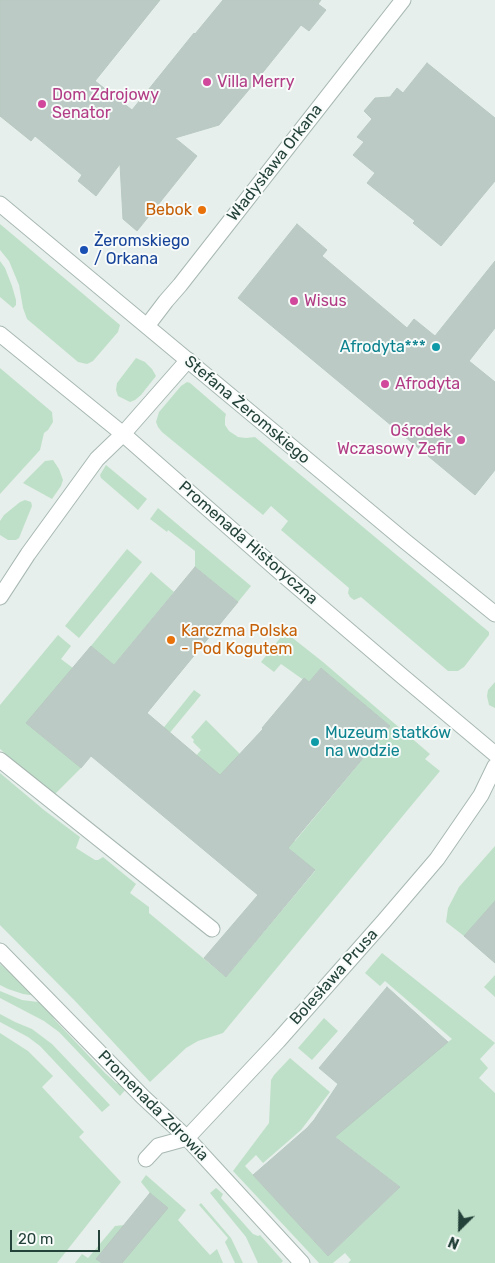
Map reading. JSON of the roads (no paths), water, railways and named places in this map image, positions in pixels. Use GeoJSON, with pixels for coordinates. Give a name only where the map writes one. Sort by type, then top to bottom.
{"type":"FeatureCollection","features":[{"type":"Feature","properties":{"kind":"street","name":"Władysława Orkana"},"geometry":{"type":"LineString","coordinates":[[147,326],[403,0]]}},
{"type":"Feature","properties":{"kind":"street","name":"Stefana Żeromskiego"},"geometry":{"type":"LineString","coordinates":[[0,204],[495,614]]}},
{"type":"Feature","properties":{"kind":"street","name":"Promenada Historyczna"},"geometry":{"type":"LineString","coordinates":[[0,334],[123,434],[294,584],[495,754]]}},
{"type":"Feature","properties":{"kind":"street"},"geometry":{"type":"LineString","coordinates":[[0,597],[28,554],[97,459],[123,434],[188,360]]}},
{"type":"Feature","properties":{"kind":"street"},"geometry":{"type":"LineString","coordinates":[[0,760],[212,929]]}},
{"type":"Feature","properties":{"kind":"street","name":"Bolesława Prusa"},"geometry":{"type":"LineString","coordinates":[[187,1138],[278,1041],[437,859],[481,795],[495,766]]}},
{"type":"Feature","properties":{"kind":"street","name":"Promenada Zdrowia"},"geometry":{"type":"LineString","coordinates":[[0,951],[143,1097],[187,1138],[302,1263]]}},
{"type":"Feature","properties":{"kind":"street"},"geometry":{"type":"LineString","coordinates":[[146,1159],[158,1146],[187,1138]]}},
{"type":"Feature","properties":{"kind":"place","name":"Villa Merry"},"geometry":{"type":"Point","coordinates":[207,82]}},
{"type":"Feature","properties":{"kind":"place","name":"Dom Zdrojowy Senator"},"geometry":{"type":"Point","coordinates":[42,104]}},
{"type":"Feature","properties":{"kind":"place","name":"Bebok"},"geometry":{"type":"Point","coordinates":[202,210]}},
{"type":"Feature","properties":{"kind":"place","name":"Żeromskiego / Orkana"},"geometry":{"type":"Point","coordinates":[84,250]}},
{"type":"Feature","properties":{"kind":"place","name":"Wisus"},"geometry":{"type":"Point","coordinates":[294,301]}},
{"type":"Feature","properties":{"kind":"place","name":"Afrodyta***"},"geometry":{"type":"Point","coordinates":[436,347]}},
{"type":"Feature","properties":{"kind":"place","name":"Afrodyta"},"geometry":{"type":"Point","coordinates":[385,384]}},
{"type":"Feature","properties":{"kind":"place","name":"Ośrodek Wczasowy Zefir"},"geometry":{"type":"Point","coordinates":[461,440]}},
{"type":"Feature","properties":{"kind":"place","name":"Karczma Polska - Pod Kogutem"},"geometry":{"type":"Point","coordinates":[171,640]}},
{"type":"Feature","properties":{"kind":"place","name":"Muzeum statków na wodzie"},"geometry":{"type":"Point","coordinates":[315,742]}}]}
